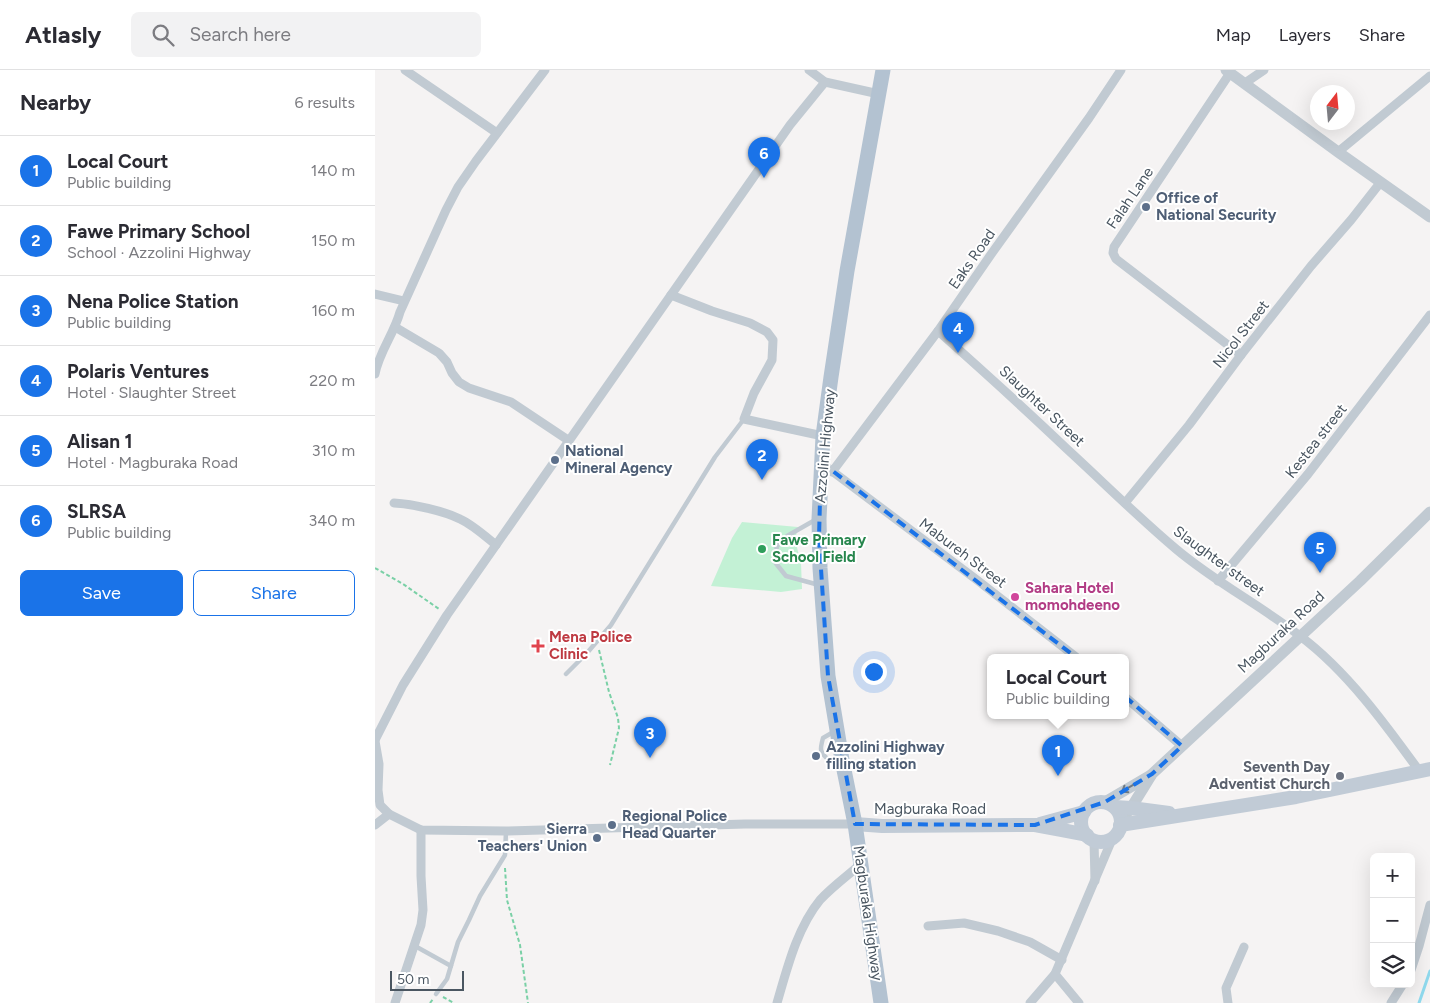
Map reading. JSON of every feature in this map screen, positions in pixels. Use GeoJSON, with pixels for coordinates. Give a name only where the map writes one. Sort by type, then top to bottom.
{"type":"FeatureCollection","features":[{"type":"Feature","properties":{"kind":"main road","name":"Azzolini Highway"},"geometry":{"type":"LineString","coordinates":[[855,824],[828,676],[819,518],[826,467],[823,436],[847,271],[883,70]]}},
{"type":"Feature","properties":{"kind":"main road"},"geometry":{"type":"LineString","coordinates":[[1185,815],[1093,804],[1084,812],[1081,824],[1091,838],[1101,841],[1107,840],[1118,828],[1296,797],[1425,770]]}},
{"type":"Feature","properties":{"kind":"main road"},"geometry":{"type":"LineString","coordinates":[[1110,805],[1119,813],[1118,828]]}},
{"type":"Feature","properties":{"kind":"main road","name":"Magburaka Road"},"geometry":{"type":"LineString","coordinates":[[1035,825],[1084,812]]}},
{"type":"Feature","properties":{"kind":"main road","name":"Magburaka Road"},"geometry":{"type":"LineString","coordinates":[[855,824],[882,826],[1035,825],[1091,838]]}},
{"type":"Feature","properties":{"kind":"main road","name":"Magburaka Highway"},"geometry":{"type":"LineString","coordinates":[[855,824],[881,1003]]}},
{"type":"Feature","properties":{"kind":"street"},"geometry":{"type":"LineString","coordinates":[[405,70],[497,133]]}},
{"type":"Feature","properties":{"kind":"street"},"geometry":{"type":"LineString","coordinates":[[375,374],[377,363],[395,327],[404,301],[458,186],[545,70]]}},
{"type":"Feature","properties":{"kind":"street"},"geometry":{"type":"LineString","coordinates":[[809,70],[825,82],[879,94]]}},
{"type":"Feature","properties":{"kind":"street","name":"Eaks Road"},"geometry":{"type":"LineString","coordinates":[[826,467],[938,331],[1121,70]]}},
{"type":"Feature","properties":{"kind":"street"},"geometry":{"type":"LineString","coordinates":[[1245,83],[1264,70]]}},
{"type":"Feature","properties":{"kind":"street"},"geometry":{"type":"LineString","coordinates":[[1228,71],[1380,183],[1430,217]]}},
{"type":"Feature","properties":{"kind":"street","name":"Falah Lane"},"geometry":{"type":"LineString","coordinates":[[1228,71],[1114,247],[1113,253],[1116,259],[1241,355]]}},
{"type":"Feature","properties":{"kind":"street"},"geometry":{"type":"LineString","coordinates":[[1338,152],[1430,76]]}},
{"type":"Feature","properties":{"kind":"street"},"geometry":{"type":"LineString","coordinates":[[825,82],[789,125],[447,615],[403,685],[375,740],[379,764],[378,790],[380,805],[389,814],[421,830],[506,831],[745,824],[855,824]]}},
{"type":"Feature","properties":{"kind":"street","name":"Nicol Street"},"geometry":{"type":"LineString","coordinates":[[1125,503],[1189,426],[1241,355],[1311,266],[1380,183]]}},
{"type":"Feature","properties":{"kind":"street"},"geometry":{"type":"LineString","coordinates":[[375,294],[404,301]]}},
{"type":"Feature","properties":{"kind":"street"},"geometry":{"type":"LineString","coordinates":[[671,295],[750,323],[767,332],[773,340],[772,360],[754,393],[744,419],[823,436]]}},
{"type":"Feature","properties":{"kind":"street","name":"Kestea street"},"geometry":{"type":"LineString","coordinates":[[1218,581],[1308,474],[1429,319]]}},
{"type":"Feature","properties":{"kind":"street"},"geometry":{"type":"LineString","coordinates":[[395,327],[439,352],[459,382],[469,388],[511,402],[568,440]]}},
{"type":"Feature","properties":{"kind":"street","name":"Slaughter Street"},"geometry":{"type":"LineString","coordinates":[[938,331],[995,381],[1125,503]]}},
{"type":"Feature","properties":{"kind":"street","name":"Mabureh Street"},"geometry":{"type":"LineString","coordinates":[[826,467],[1072,654]]}},
{"type":"Feature","properties":{"kind":"street"},"geometry":{"type":"LineString","coordinates":[[395,503],[410,504],[450,515],[461,520],[496,545]]}},
{"type":"Feature","properties":{"kind":"street","name":"Slaughter street"},"geometry":{"type":"LineString","coordinates":[[1125,503],[1177,550],[1218,581],[1300,635],[1326,657],[1425,770]]}},
{"type":"Feature","properties":{"kind":"street","name":"Magburaka Road"},"geometry":{"type":"LineString","coordinates":[[1110,805],[1152,774],[1360,581],[1430,512]]}},
{"type":"Feature","properties":{"kind":"street"},"geometry":{"type":"LineString","coordinates":[[1129,700],[1181,746]]}},
{"type":"Feature","properties":{"kind":"street","name":"Magburaka Road"},"geometry":{"type":"LineString","coordinates":[[1118,828],[1152,774]]}},
{"type":"Feature","properties":{"kind":"street"},"geometry":{"type":"LineString","coordinates":[[375,825],[389,814]]}},
{"type":"Feature","properties":{"kind":"street"},"geometry":{"type":"LineString","coordinates":[[1030,1003],[1055,974],[1118,828]]}},
{"type":"Feature","properties":{"kind":"street"},"geometry":{"type":"LineString","coordinates":[[395,1003],[421,925],[423,910],[421,830]]}},
{"type":"Feature","properties":{"kind":"street"},"geometry":{"type":"LineString","coordinates":[[1091,838],[1095,883]]}},
{"type":"Feature","properties":{"kind":"street"},"geometry":{"type":"LineString","coordinates":[[777,1003],[792,954],[809,917],[820,900],[861,864]]}},
{"type":"Feature","properties":{"kind":"street"},"geometry":{"type":"LineString","coordinates":[[1415,958],[1430,905]]}},
{"type":"Feature","properties":{"kind":"street"},"geometry":{"type":"LineString","coordinates":[[928,926],[964,923],[998,931],[1030,942],[1062,960]]}},
{"type":"Feature","properties":{"kind":"street"},"geometry":{"type":"LineString","coordinates":[[1228,1003],[1227,988],[1243,947]]}},
{"type":"Feature","properties":{"kind":"street"},"geometry":{"type":"LineString","coordinates":[[1055,974],[1079,1003]]}},
{"type":"Feature","properties":{"kind":"street"},"geometry":{"type":"LineString","coordinates":[[1391,1003],[1400,988]]}},
{"type":"Feature","properties":{"kind":"lane"},"geometry":{"type":"LineString","coordinates":[[567,674],[611,625],[715,457],[744,419]]}},
{"type":"Feature","properties":{"kind":"lane"},"geometry":{"type":"LineString","coordinates":[[819,518],[787,536],[777,546],[774,561],[786,576],[822,586]]}},
{"type":"Feature","properties":{"kind":"lane"},"geometry":{"type":"LineString","coordinates":[[437,994],[447,979],[459,942],[480,896],[505,855],[506,831]]}},
{"type":"Feature","properties":{"kind":"lane"},"geometry":{"type":"LineString","coordinates":[[415,946],[451,966]]}},
{"type":"Feature","properties":{"kind":"path"},"geometry":{"type":"LineString","coordinates":[[375,568],[403,584],[447,615]]}},
{"type":"Feature","properties":{"kind":"path"},"geometry":{"type":"LineString","coordinates":[[595,644],[599,651],[609,692],[618,718],[619,728],[611,765]]}},
{"type":"Feature","properties":{"kind":"path"},"geometry":{"type":"LineString","coordinates":[[505,855],[507,900],[520,945],[528,1003]]}},
{"type":"Feature","properties":{"kind":"path"},"geometry":{"type":"LineString","coordinates":[[437,994],[454,1003]]}},
{"type":"Feature","properties":{"kind":"highlighted area"},"geometry":{"type":"Polygon","coordinates":[[[821,462],[1107,681],[1182,746],[1152,774],[1105,802],[1035,825],[855,824],[828,676],[819,538],[821,462]]]}},
{"type":"Feature","properties":{"kind":"green space","name":"Fawe Primary School Field"},"geometry":{"type":"Polygon","coordinates":[[[742,522],[798,527],[795,540],[801,563],[802,589],[781,592],[711,586],[732,538],[742,522]]]}},
{"type":"Feature","properties":{"kind":"waterway"},"geometry":{"type":"LineString","coordinates":[[1419,1003],[1430,971]]}},
{"type":"Feature","properties":{"kind":"place","name":"SLRSA"},"geometry":{"type":"Point","coordinates":[764,178]}},
{"type":"Feature","properties":{"kind":"place","name":"Office of National Security"},"geometry":{"type":"Point","coordinates":[1146,207]}},
{"type":"Feature","properties":{"kind":"place","name":"Polaris Ventures"},"geometry":{"type":"Point","coordinates":[958,353]}},
{"type":"Feature","properties":{"kind":"place","name":"National Mineral Agency"},"geometry":{"type":"Point","coordinates":[555,460]}},
{"type":"Feature","properties":{"kind":"place","name":"Fawe Primary School"},"geometry":{"type":"Point","coordinates":[762,480]}},
{"type":"Feature","properties":{"kind":"place","name":"Fawe Primary School Field"},"geometry":{"type":"Point","coordinates":[762,549]}},
{"type":"Feature","properties":{"kind":"place","name":"Alisan 1"},"geometry":{"type":"Point","coordinates":[1320,573]}},
{"type":"Feature","properties":{"kind":"place","name":"Sahara Hotel momohdeeno"},"geometry":{"type":"Point","coordinates":[1015,597]}},
{"type":"Feature","properties":{"kind":"place","name":"Mena Police Clinic"},"geometry":{"type":"Point","coordinates":[538,646]}},
{"type":"Feature","properties":{"kind":"place","name":"Azzolini Highway filling station"},"geometry":{"type":"Point","coordinates":[816,756]}},
{"type":"Feature","properties":{"kind":"place","name":"Nena Police Station"},"geometry":{"type":"Point","coordinates":[650,758]}},
{"type":"Feature","properties":{"kind":"place","name":"Local Court"},"geometry":{"type":"Point","coordinates":[1058,776]}},
{"type":"Feature","properties":{"kind":"place","name":"Seventh Day Adventist Church"},"geometry":{"type":"Point","coordinates":[1340,776]}},
{"type":"Feature","properties":{"kind":"place","name":"Regional Police Head Quarter"},"geometry":{"type":"Point","coordinates":[612,825]}},
{"type":"Feature","properties":{"kind":"place","name":"Sierra Teachers' Union"},"geometry":{"type":"Point","coordinates":[597,838]}}]}
